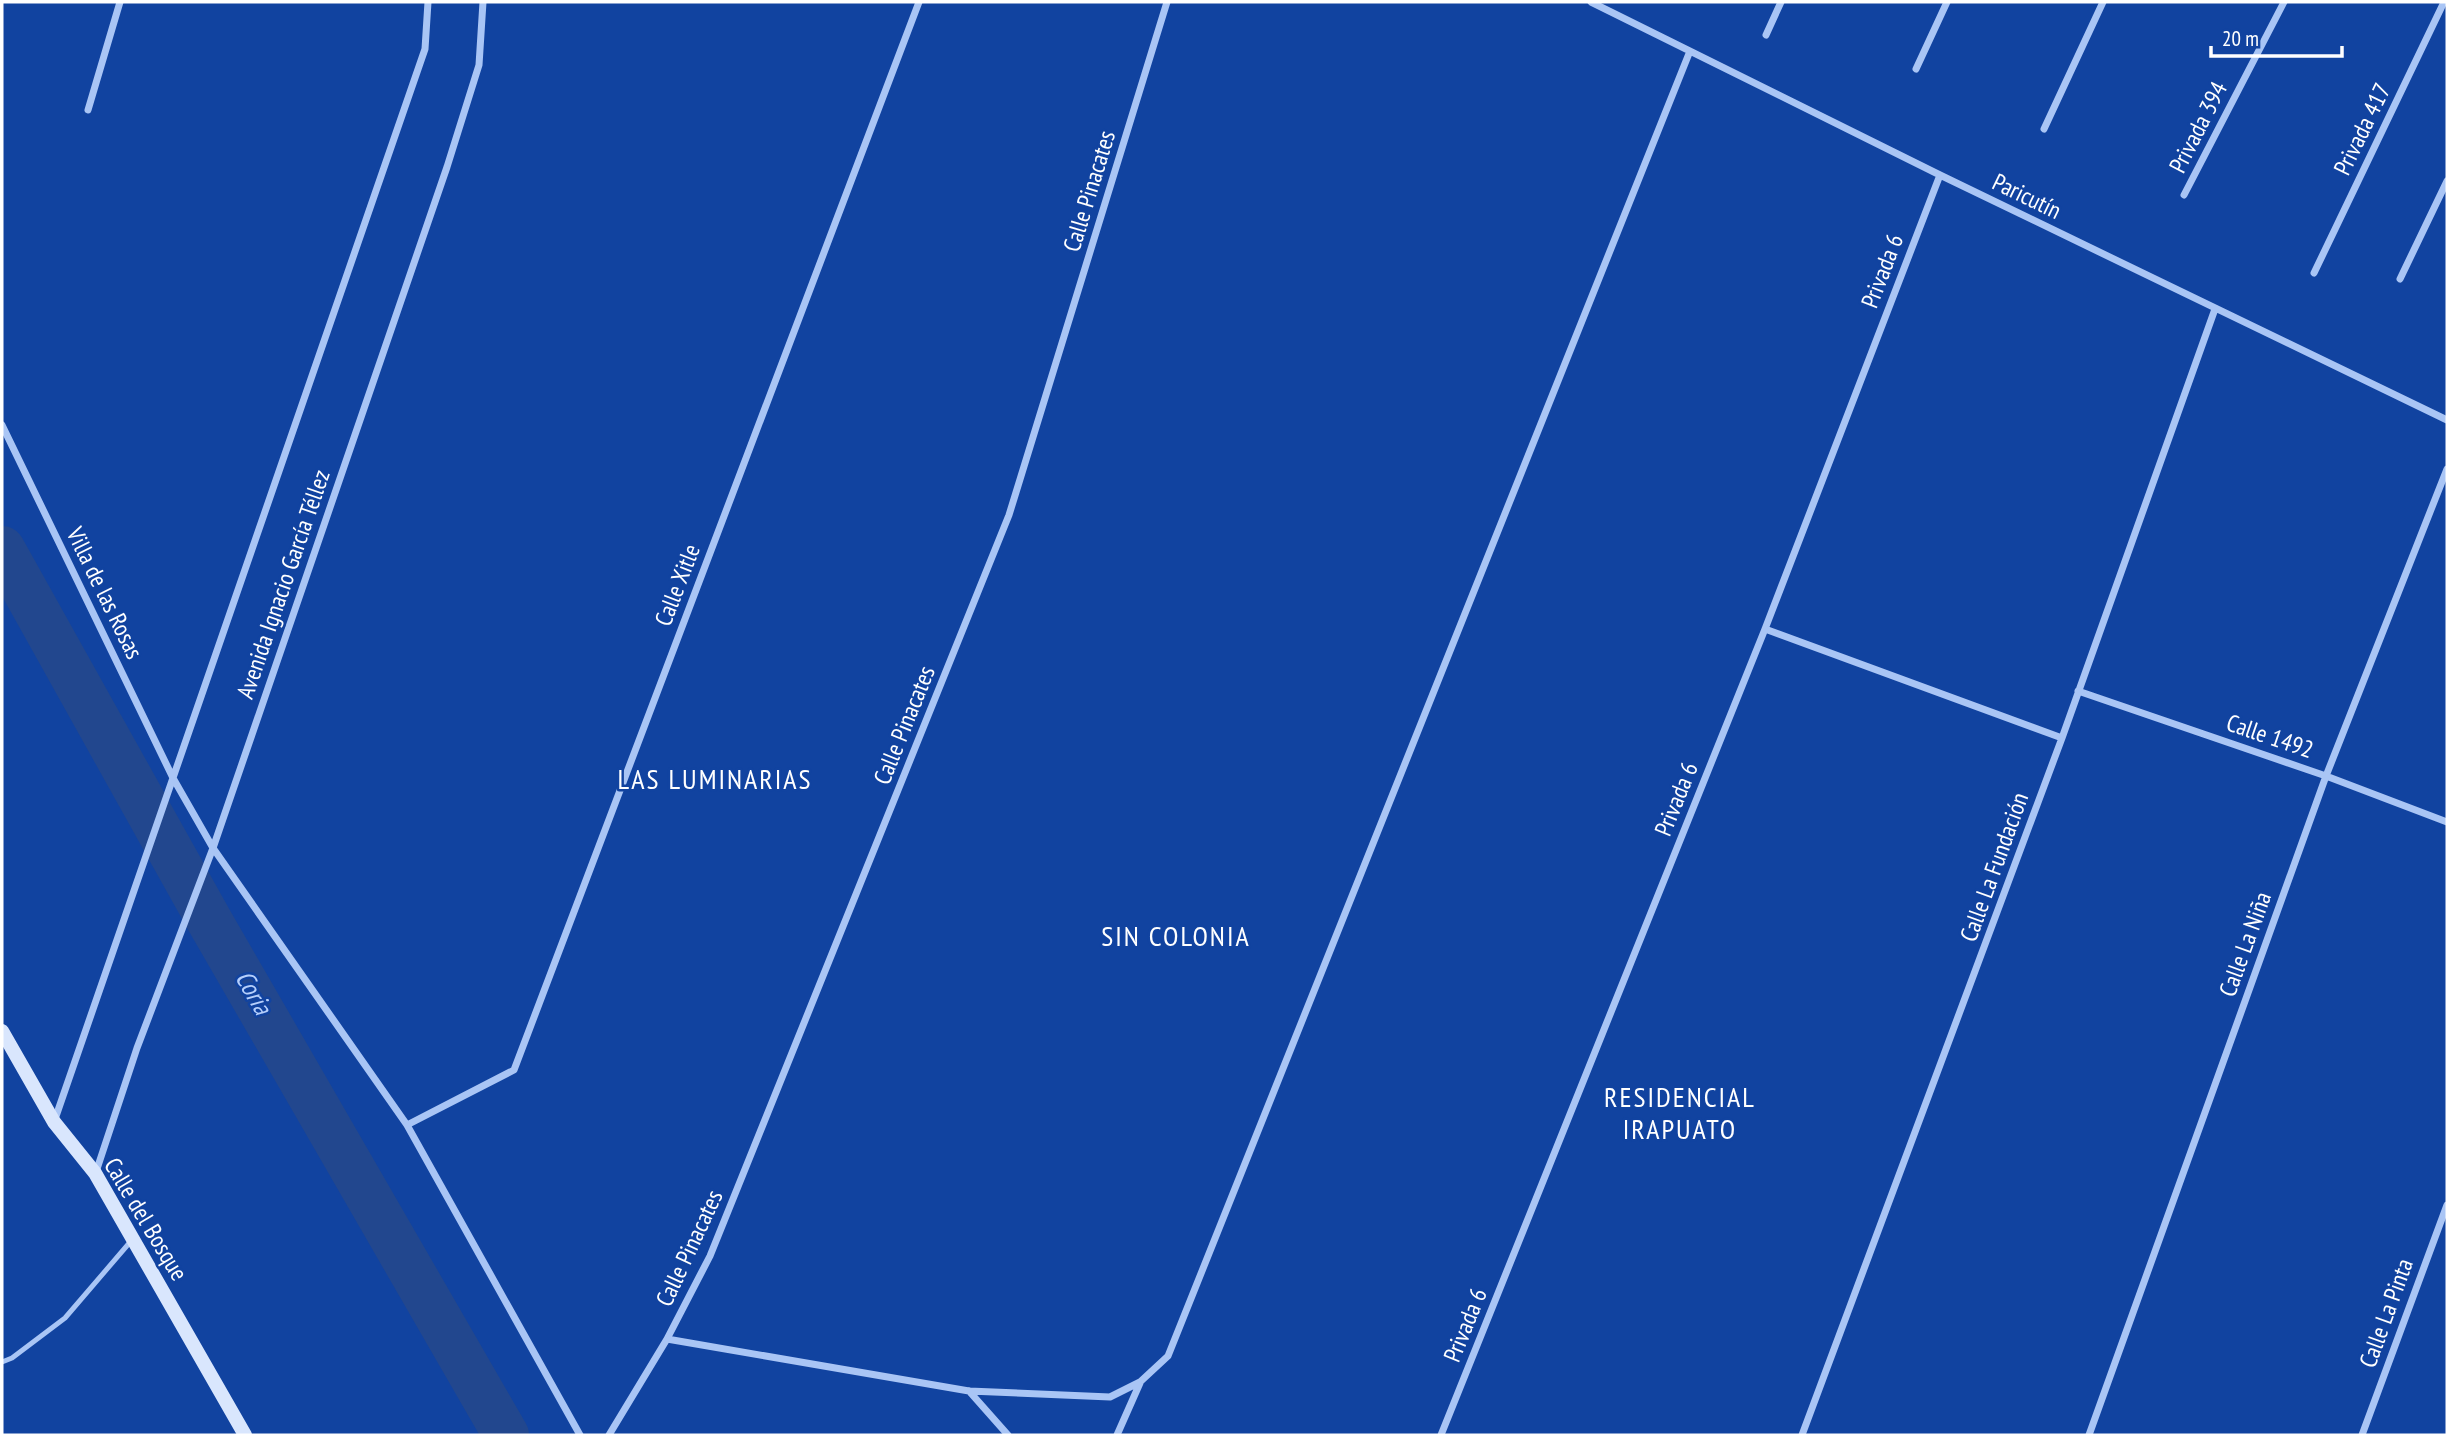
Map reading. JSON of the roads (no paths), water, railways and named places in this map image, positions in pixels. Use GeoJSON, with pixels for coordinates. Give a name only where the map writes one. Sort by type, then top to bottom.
{"type":"FeatureCollection","features":[{"type":"Feature","properties":{"kind":"street"},"geometry":{"type":"LineString","coordinates":[[88,110],[120,2]]}},
{"type":"Feature","properties":{"kind":"street","name":"Avenida Ignacio García Téllez"},"geometry":{"type":"LineString","coordinates":[[54,1122],[425,49],[428,2]]}},
{"type":"Feature","properties":{"kind":"street","name":"Avenida Ignacio García Téllez"},"geometry":{"type":"LineString","coordinates":[[95,1173],[137,1048],[213,848],[447,167],[479,65],[483,2]]}},
{"type":"Feature","properties":{"kind":"street","name":"Calle Xitle"},"geometry":{"type":"LineString","coordinates":[[407,1125],[514,1070],[919,2]]}},
{"type":"Feature","properties":{"kind":"street","name":"Calle Pinacates"},"geometry":{"type":"LineString","coordinates":[[609,1435],[667,1339],[710,1256],[1009,515],[1167,2]]}},
{"type":"Feature","properties":{"kind":"street","name":"Paricutín"},"geometry":{"type":"LineString","coordinates":[[1591,2],[1940,175],[2447,420]]}},
{"type":"Feature","properties":{"kind":"street"},"geometry":{"type":"LineString","coordinates":[[1766,35],[1781,2]]}},
{"type":"Feature","properties":{"kind":"street"},"geometry":{"type":"LineString","coordinates":[[1916,69],[1947,2]]}},
{"type":"Feature","properties":{"kind":"street"},"geometry":{"type":"LineString","coordinates":[[2044,129],[2103,2]]}},
{"type":"Feature","properties":{"kind":"street","name":"Privada 394"},"geometry":{"type":"LineString","coordinates":[[2184,195],[2284,2]]}},
{"type":"Feature","properties":{"kind":"street","name":"Privada 417"},"geometry":{"type":"LineString","coordinates":[[2314,273],[2444,2]]}},
{"type":"Feature","properties":{"kind":"street"},"geometry":{"type":"LineString","coordinates":[[667,1339],[968,1391],[1110,1397],[1140,1382],[1168,1356],[1690,51]]}},
{"type":"Feature","properties":{"kind":"street","name":"Privada 6"},"geometry":{"type":"LineString","coordinates":[[1441,1435],[1765,629],[1940,175]]}},
{"type":"Feature","properties":{"kind":"street"},"geometry":{"type":"LineString","coordinates":[[2400,279],[2447,181]]}},
{"type":"Feature","properties":{"kind":"street","name":"Calle La Fundación"},"geometry":{"type":"LineString","coordinates":[[1802,1435],[2062,738],[2215,309]]}},
{"type":"Feature","properties":{"kind":"street","name":"Villa de las Rosas"},"geometry":{"type":"LineString","coordinates":[[2,425],[173,778],[213,848],[407,1125],[580,1435]]}},
{"type":"Feature","properties":{"kind":"street","name":"Calle La Niña"},"geometry":{"type":"LineString","coordinates":[[2089,1435],[2326,776],[2447,469]]}},
{"type":"Feature","properties":{"kind":"street"},"geometry":{"type":"LineString","coordinates":[[1765,629],[2062,738]]}},
{"type":"Feature","properties":{"kind":"street","name":"Calle 1492"},"geometry":{"type":"LineString","coordinates":[[2078,691],[2326,776],[2447,822]]}},
{"type":"Feature","properties":{"kind":"street","name":"Calle del Bosque"},"geometry":{"type":"LineString","coordinates":[[2,1031],[54,1122],[95,1173],[245,1435]]}},
{"type":"Feature","properties":{"kind":"street","name":"Calle La Pinta"},"geometry":{"type":"LineString","coordinates":[[2362,1435],[2447,1205]]}},
{"type":"Feature","properties":{"kind":"street"},"geometry":{"type":"LineString","coordinates":[[1117,1435],[1140,1382]]}},
{"type":"Feature","properties":{"kind":"street"},"geometry":{"type":"LineString","coordinates":[[968,1391],[1008,1435]]}},
{"type":"Feature","properties":{"kind":"lane"},"geometry":{"type":"LineString","coordinates":[[2,1362],[12,1358],[65,1318],[132,1239]]}},
{"type":"Feature","properties":{"kind":"waterway","name":"Coria"},"geometry":{"type":"LineString","coordinates":[[2,549],[209,920],[506,1435]]}},
{"type":"Feature","properties":{"kind":"district","name":"LAS LUMINARIAS"},"geometry":{"type":"Point","coordinates":[715,778]}},
{"type":"Feature","properties":{"kind":"district","name":"SIN COLONIA"},"geometry":{"type":"Point","coordinates":[1176,935]}},
{"type":"Feature","properties":{"kind":"district","name":"RESIDENCIAL IRAPUATO"},"geometry":{"type":"Point","coordinates":[1680,1112]}}]}
